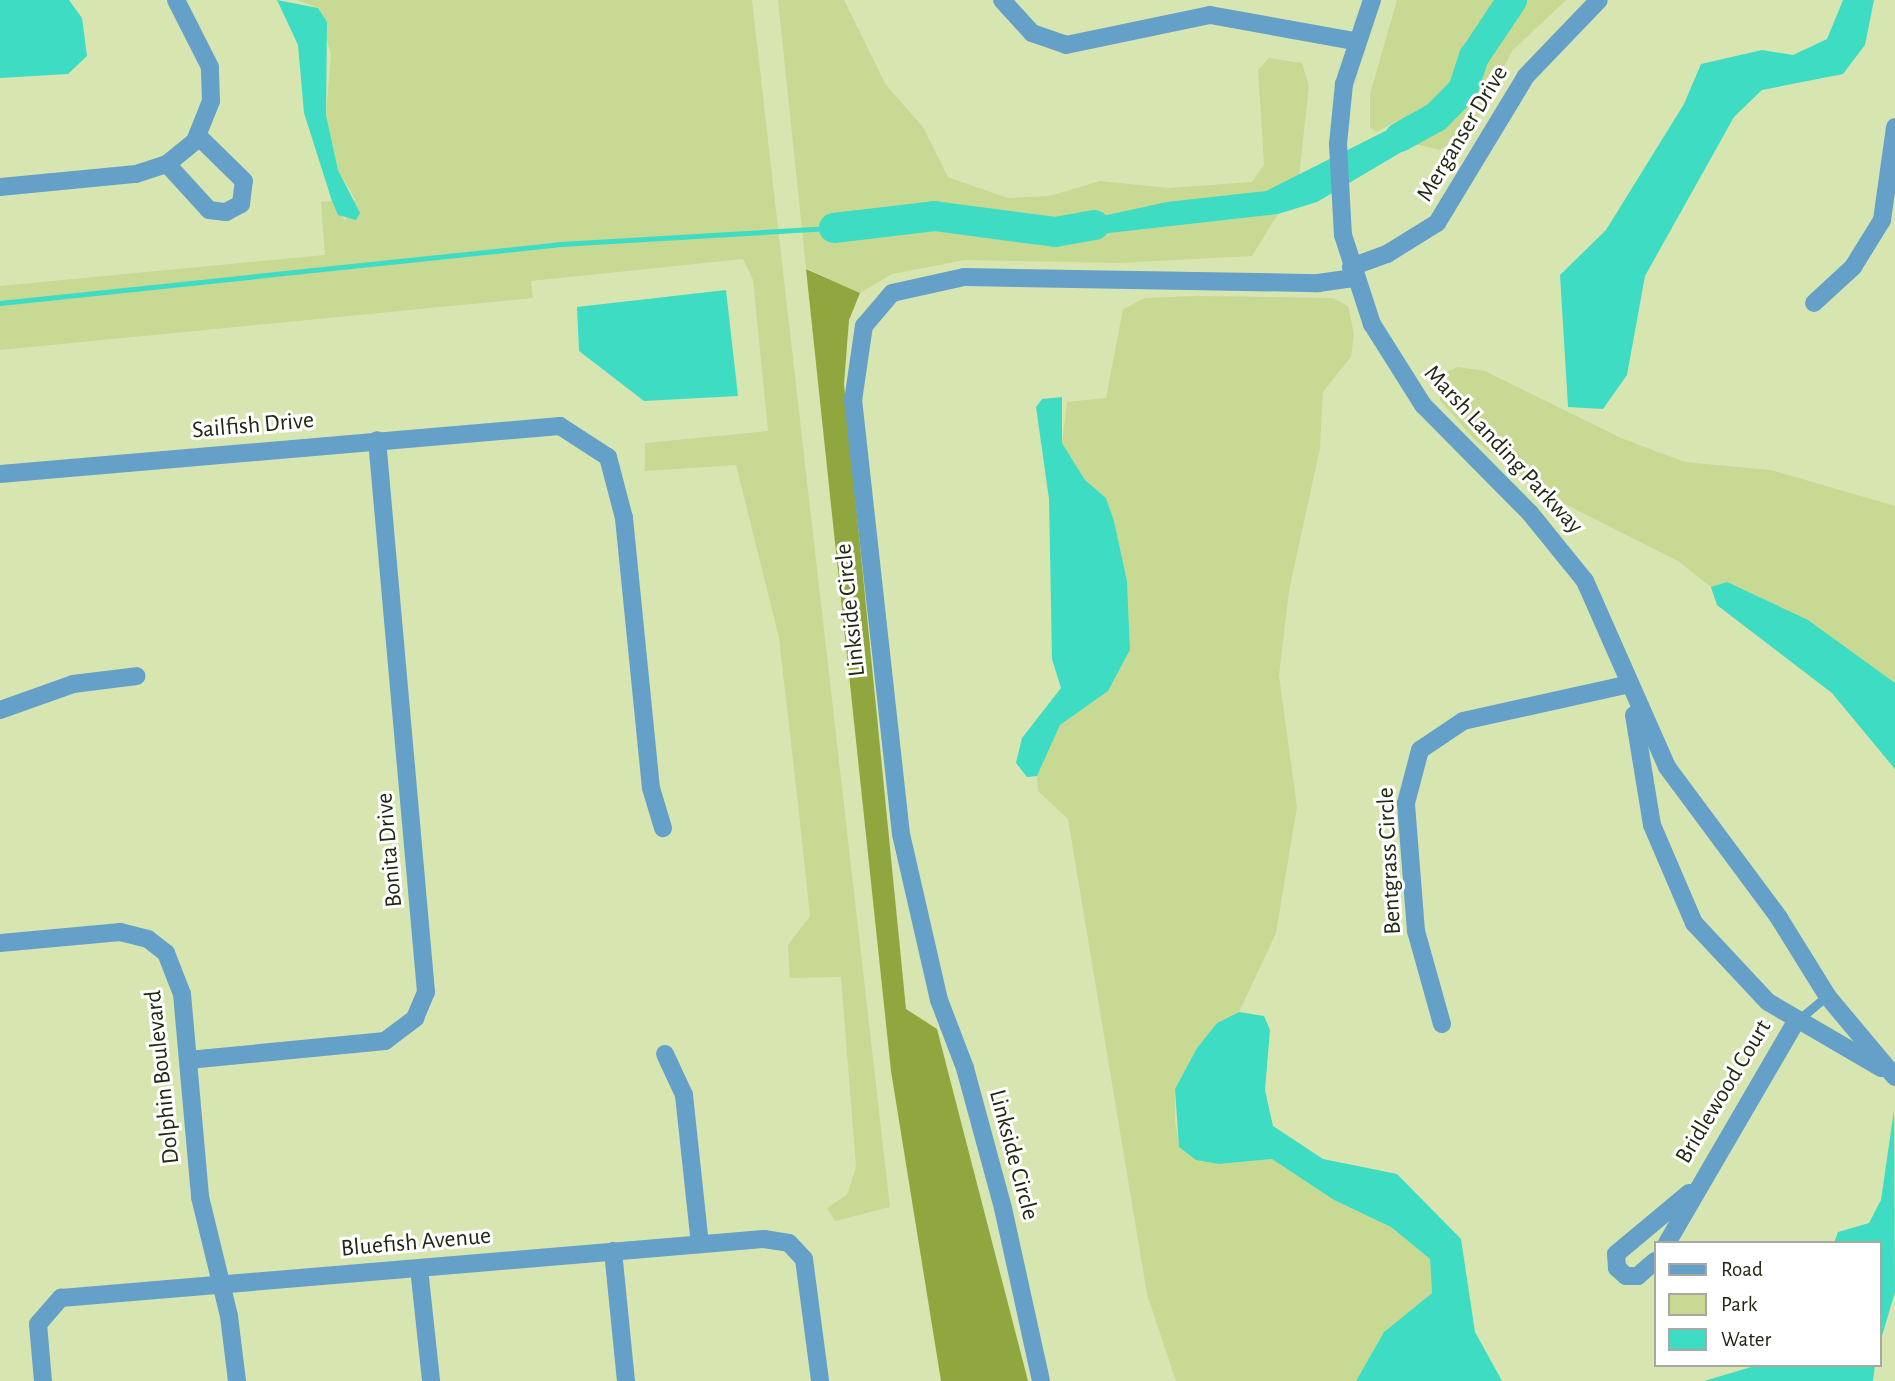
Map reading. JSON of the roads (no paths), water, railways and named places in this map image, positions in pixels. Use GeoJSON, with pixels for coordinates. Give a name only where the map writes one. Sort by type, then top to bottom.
{"type":"FeatureCollection","features":[{"type":"Feature","properties":{"kind":"street"},"geometry":{"type":"LineString","coordinates":[[0,187],[136,174],[167,163],[198,136],[211,101],[210,67],[176,0]]}},
{"type":"Feature","properties":{"kind":"street"},"geometry":{"type":"LineString","coordinates":[[1002,0],[1032,33],[1066,45],[1210,15],[1355,41]]}},
{"type":"Feature","properties":{"kind":"street","name":"Marsh Landing Parkway"},"geometry":{"type":"LineString","coordinates":[[1372,0],[1355,41],[1338,144],[1339,202],[1352,272],[1393,366],[1423,405],[1530,513],[1585,581],[1672,776],[1779,918],[1827,996],[1893,1075]]}},
{"type":"Feature","properties":{"kind":"street","name":"Merganser Drive"},"geometry":{"type":"LineString","coordinates":[[1352,272],[1437,223],[1526,76],[1599,0]]}},
{"type":"Feature","properties":{"kind":"street"},"geometry":{"type":"LineString","coordinates":[[1814,303],[1853,267],[1882,220],[1895,127]]}},
{"type":"Feature","properties":{"kind":"street"},"geometry":{"type":"LineString","coordinates":[[167,163],[209,210],[226,212],[241,204],[244,181],[198,136]]}},
{"type":"Feature","properties":{"kind":"street","name":"Linkside Circle"},"geometry":{"type":"LineString","coordinates":[[1041,1381],[1003,1208],[965,1068],[939,1000],[901,834],[853,401],[864,326],[892,293],[964,277],[1304,283],[1352,272]]}},
{"type":"Feature","properties":{"kind":"street","name":"Sailfish Drive"},"geometry":{"type":"LineString","coordinates":[[0,474],[510,427],[561,426],[608,457],[624,518],[651,788],[663,828]]}},
{"type":"Feature","properties":{"kind":"street","name":"Bonita Drive"},"geometry":{"type":"LineString","coordinates":[[188,1060],[385,1041],[415,1018],[426,992],[377,439]]}},
{"type":"Feature","properties":{"kind":"street"},"geometry":{"type":"LineString","coordinates":[[0,710],[73,684],[137,676]]}},
{"type":"Feature","properties":{"kind":"street","name":"Marsh Landing Parkway"},"geometry":{"type":"LineString","coordinates":[[1630,684],[1652,825],[1676,892],[1717,954],[1796,1021],[1893,1075]]}},
{"type":"Feature","properties":{"kind":"street","name":"Bentgrass Circle"},"geometry":{"type":"LineString","coordinates":[[1442,1024],[1415,918],[1406,803],[1420,750],[1463,721],[1630,684]]}},
{"type":"Feature","properties":{"kind":"street","name":"Dolphin Boulevard"},"geometry":{"type":"LineString","coordinates":[[0,943],[120,932],[148,939],[176,972],[188,1060],[200,1197],[221,1285],[237,1381]]}},
{"type":"Feature","properties":{"kind":"street","name":"Bridlewood Court"},"geometry":{"type":"LineString","coordinates":[[1668,1241],[1694,1188],[1796,1021]]}},
{"type":"Feature","properties":{"kind":"street"},"geometry":{"type":"LineString","coordinates":[[664,1054],[684,1095],[700,1244]]}},
{"type":"Feature","properties":{"kind":"street","name":"Bridlewood Court"},"geometry":{"type":"LineString","coordinates":[[1654,1262],[1626,1276],[1617,1268],[1616,1254],[1694,1188]]}},
{"type":"Feature","properties":{"kind":"street","name":"Bluefish Avenue"},"geometry":{"type":"LineString","coordinates":[[43,1381],[38,1324],[51,1303],[73,1296],[764,1238],[789,1243],[804,1258],[820,1381]]}},
{"type":"Feature","properties":{"kind":"street"},"geometry":{"type":"LineString","coordinates":[[613,1251],[626,1381]]}},
{"type":"Feature","properties":{"kind":"street"},"geometry":{"type":"LineString","coordinates":[[419,1268],[431,1381]]}},
{"type":"Feature","properties":{"kind":"lane"},"geometry":{"type":"LineString","coordinates":[[1796,1021],[1827,996]]}},
{"type":"Feature","properties":{"kind":"water"},"geometry":{"type":"Polygon","coordinates":[[[0,0],[69,0],[82,18],[87,56],[68,74],[0,78],[0,0]]]}},
{"type":"Feature","properties":{"kind":"water"},"geometry":{"type":"Polygon","coordinates":[[[277,0],[318,8],[327,22],[326,115],[338,170],[360,213],[356,220],[338,215],[332,201],[304,113],[298,45],[277,0]]]}},
{"type":"Feature","properties":{"kind":"water"},"geometry":{"type":"Polygon","coordinates":[[[1843,0],[1874,0],[1865,45],[1843,74],[1762,90],[1734,117],[1645,276],[1627,375],[1603,409],[1568,407],[1560,275],[1606,230],[1684,104],[1701,64],[1762,50],[1793,55],[1827,39],[1843,0]]]}},
{"type":"Feature","properties":{"kind":"water"},"geometry":{"type":"Polygon","coordinates":[[[1419,114],[1436,117],[1415,144],[1317,202],[1278,214],[1065,238],[1055,232],[1061,225],[1167,202],[1266,191],[1419,114]]]}},
{"type":"Feature","properties":{"kind":"water"},"geometry":{"type":"Polygon","coordinates":[[[726,290],[738,396],[644,401],[579,351],[577,307],[726,290]]]}},
{"type":"Feature","properties":{"kind":"water"},"geometry":{"type":"Polygon","coordinates":[[[1062,397],[1062,443],[1085,480],[1106,498],[1114,521],[1127,581],[1130,650],[1108,691],[1060,725],[1037,776],[1027,777],[1016,763],[1022,738],[1061,688],[1052,659],[1049,499],[1036,407],[1042,399],[1062,397]]]}},
{"type":"Feature","properties":{"kind":"water"},"geometry":{"type":"Polygon","coordinates":[[[1727,582],[1808,620],[1895,683],[1895,769],[1832,693],[1717,605],[1711,587],[1727,582]]]}},
{"type":"Feature","properties":{"kind":"water"},"geometry":{"type":"Polygon","coordinates":[[[1239,1012],[1264,1016],[1270,1030],[1265,1090],[1273,1126],[1323,1159],[1397,1174],[1461,1239],[1475,1332],[1502,1381],[1356,1381],[1384,1332],[1432,1293],[1430,1259],[1391,1227],[1334,1200],[1272,1159],[1219,1164],[1196,1160],[1179,1147],[1175,1089],[1197,1048],[1217,1023],[1239,1012]]]}},
{"type":"Feature","properties":{"kind":"water"},"geometry":{"type":"Polygon","coordinates":[[[1894,1110],[1895,1292],[1881,1339],[1881,1241],[1835,1241],[1838,1232],[1869,1223],[1881,1200],[1894,1110]]]}},
{"type":"Feature","properties":{"kind":"water"},"geometry":{"type":"Polygon","coordinates":[[[1751,1367],[1875,1367],[1873,1381],[1704,1381],[1751,1367]]]}},
{"type":"Feature","properties":{"kind":"waterway"},"geometry":{"type":"LineString","coordinates":[[1400,137],[1436,117],[1463,90],[1474,57],[1512,0]]}},
{"type":"Feature","properties":{"kind":"waterway"},"geometry":{"type":"LineString","coordinates":[[834,228],[934,216],[1055,232],[1094,225]]}},
{"type":"Feature","properties":{"kind":"waterway"},"geometry":{"type":"LineString","coordinates":[[0,303],[561,244],[834,228]]}}]}
